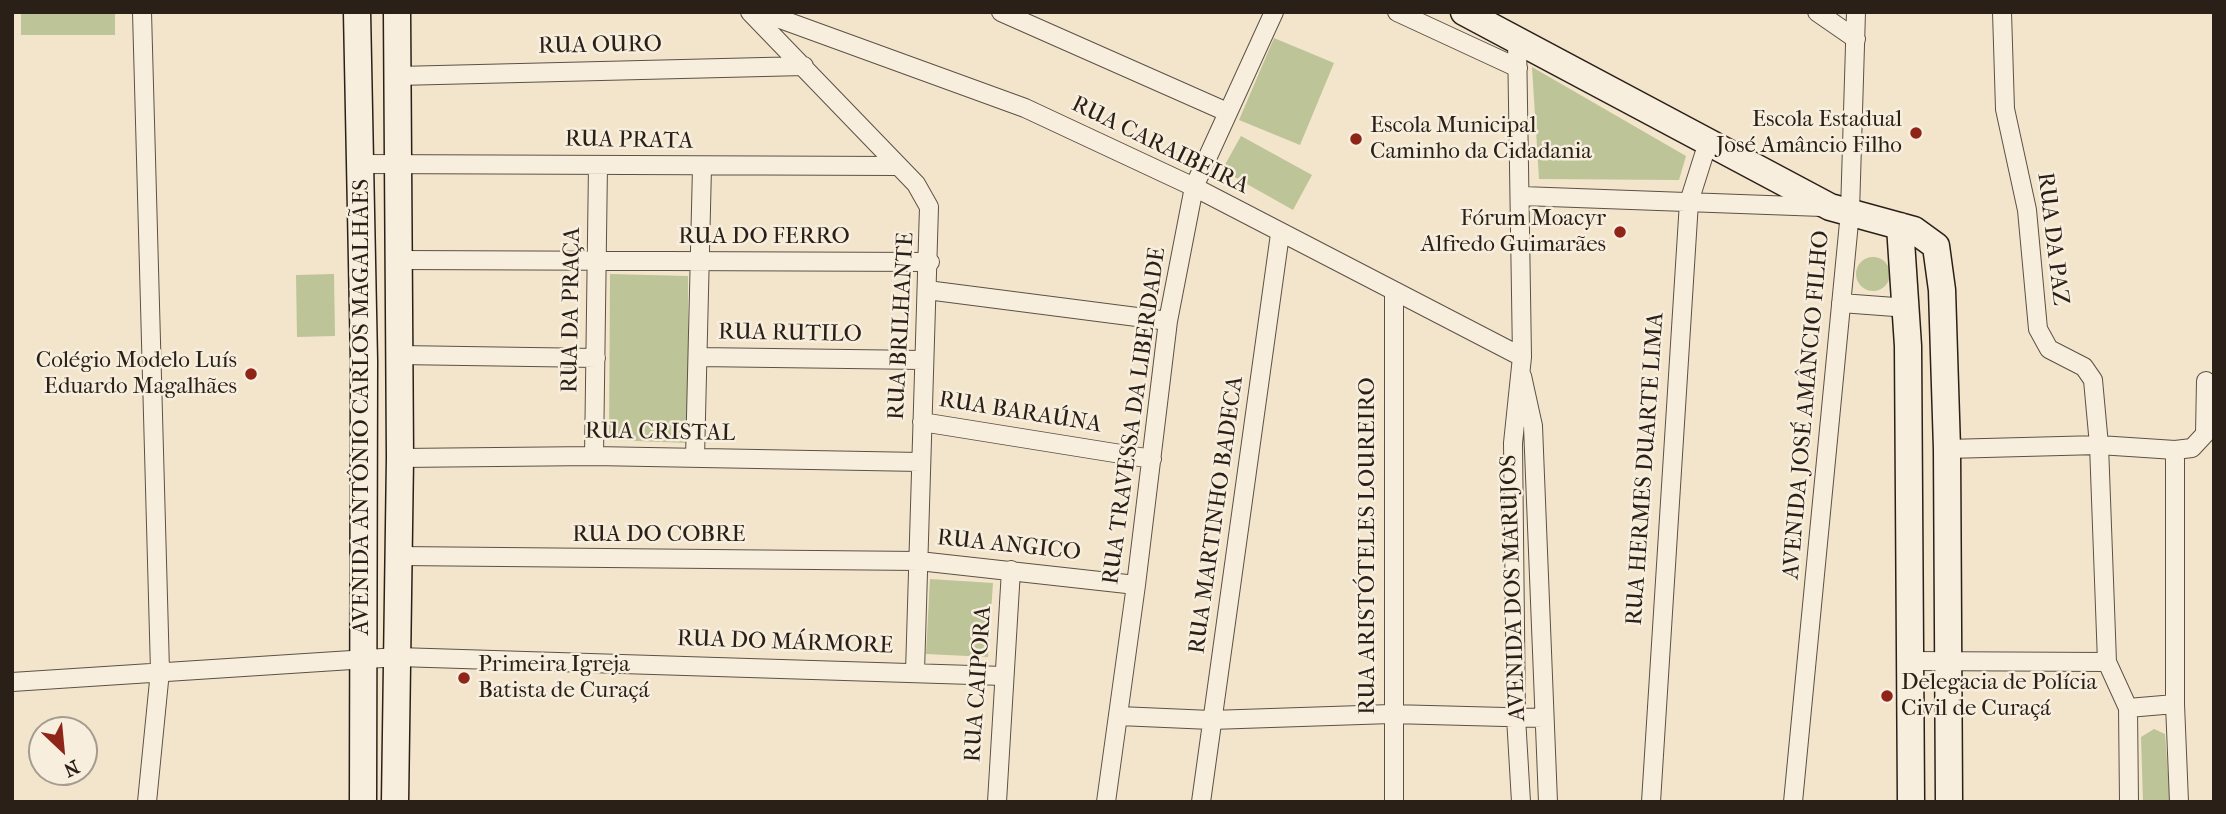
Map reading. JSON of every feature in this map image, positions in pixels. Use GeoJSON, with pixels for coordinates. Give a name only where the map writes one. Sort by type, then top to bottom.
{"type":"FeatureCollection","features":[{"type":"Feature","properties":{"kind":"main road","name":"AVENIDA ANTÔNIO CARLOS MAGALHÃES"},"geometry":{"type":"LineString","coordinates":[[357,12],[361,164],[363,802]]}},
{"type":"Feature","properties":{"kind":"main road","name":"AVENIDA ANTÔNIO CARLOS MAGALHÃES"},"geometry":{"type":"LineString","coordinates":[[396,802],[400,458],[397,12]]}},
{"type":"Feature","properties":{"kind":"main road"},"geometry":{"type":"LineString","coordinates":[[1464,12],[1840,210],[1900,226],[1926,236],[1936,246],[1940,259],[1947,449],[1950,802]]}},
{"type":"Feature","properties":{"kind":"main road"},"geometry":{"type":"LineString","coordinates":[[1900,226],[1908,308],[1911,802]]}},
{"type":"Feature","properties":{"kind":"street"},"geometry":{"type":"LineString","coordinates":[[142,12],[160,671],[147,802]]}},
{"type":"Feature","properties":{"kind":"street","name":"RUA BRILHANTE"},"geometry":{"type":"LineString","coordinates":[[750,12],[916,184],[929,207],[930,262],[923,360],[915,672]]}},
{"type":"Feature","properties":{"kind":"street","name":"RUA CARAIBEIRA"},"geometry":{"type":"LineString","coordinates":[[761,12],[1025,108],[1194,187],[1394,291],[1522,366]]}},
{"type":"Feature","properties":{"kind":"street"},"geometry":{"type":"LineString","coordinates":[[1001,12],[1227,112]]}},
{"type":"Feature","properties":{"kind":"street","name":"RUA TRAVESSA DA LIBERDADE"},"geometry":{"type":"LineString","coordinates":[[1106,802],[1168,321],[1194,187],[1274,12]]}},
{"type":"Feature","properties":{"kind":"street"},"geometry":{"type":"LineString","coordinates":[[1397,12],[1518,68]]}},
{"type":"Feature","properties":{"kind":"street"},"geometry":{"type":"LineString","coordinates":[[1817,12],[1856,39]]}},
{"type":"Feature","properties":{"kind":"street","name":"AVENIDA JOSÉ AMÂNCIO FILHO"},"geometry":{"type":"LineString","coordinates":[[1793,802],[1841,303],[1840,210],[1856,39],[1856,12]]}},
{"type":"Feature","properties":{"kind":"street","name":"RUA DA PAZ"},"geometry":{"type":"LineString","coordinates":[[2002,12],[2005,109],[2027,210],[2038,329],[2049,349],[2090,372],[2094,380],[2099,446]]}},
{"type":"Feature","properties":{"kind":"street","name":"AVENIDA DOS MARUJOS"},"geometry":{"type":"LineString","coordinates":[[1517,40],[1522,366],[1516,398],[1513,443],[1516,717],[1521,802]]}},
{"type":"Feature","properties":{"kind":"street","name":"RUA OURO"},"geometry":{"type":"LineString","coordinates":[[398,76],[804,66]]}},
{"type":"Feature","properties":{"kind":"street","name":"RUA HERMES DUARTE LIMA"},"geometry":{"type":"LineString","coordinates":[[1651,802],[1689,202],[1708,142]]}},
{"type":"Feature","properties":{"kind":"street","name":"RUA PRATA"},"geometry":{"type":"LineString","coordinates":[[361,164],[897,166]]}},
{"type":"Feature","properties":{"kind":"street","name":"RUA DA PRAÇA"},"geometry":{"type":"LineString","coordinates":[[594,456],[598,165]]}},
{"type":"Feature","properties":{"kind":"street"},"geometry":{"type":"LineString","coordinates":[[695,458],[702,166]]}},
{"type":"Feature","properties":{"kind":"street"},"geometry":{"type":"LineString","coordinates":[[1521,196],[1840,210]]}},
{"type":"Feature","properties":{"kind":"street","name":"RUA MARTINHO BADECA"},"geometry":{"type":"LineString","coordinates":[[1201,802],[1280,234]]}},
{"type":"Feature","properties":{"kind":"street","name":"RUA DO FERRO"},"geometry":{"type":"LineString","coordinates":[[400,260],[930,262]]}},
{"type":"Feature","properties":{"kind":"street"},"geometry":{"type":"LineString","coordinates":[[927,290],[1168,321]]}},
{"type":"Feature","properties":{"kind":"street","name":"RUA ARISTÓTELES LOUREIRO"},"geometry":{"type":"LineString","coordinates":[[1394,291],[1391,714],[1394,802]]}},
{"type":"Feature","properties":{"kind":"street"},"geometry":{"type":"LineString","coordinates":[[1841,303],[1908,308]]}},
{"type":"Feature","properties":{"kind":"street"},"geometry":{"type":"LineString","coordinates":[[399,355],[596,358]]}},
{"type":"Feature","properties":{"kind":"street","name":"RUA RUTILO"},"geometry":{"type":"LineString","coordinates":[[698,357],[923,360]]}},
{"type":"Feature","properties":{"kind":"street","name":"AVENIDA DOS MARUJOS"},"geometry":{"type":"LineString","coordinates":[[1522,366],[1534,436],[1548,802]]}},
{"type":"Feature","properties":{"kind":"street"},"geometry":{"type":"LineString","coordinates":[[1947,449],[2099,446],[2175,450],[2192,448],[2205,435],[2206,381]]}},
{"type":"Feature","properties":{"kind":"street","name":"RUA BARAÚNA"},"geometry":{"type":"LineString","coordinates":[[922,422],[1152,459]]}},
{"type":"Feature","properties":{"kind":"street"},"geometry":{"type":"LineString","coordinates":[[2099,446],[2107,662],[2128,708],[2129,802]]}},
{"type":"Feature","properties":{"kind":"street"},"geometry":{"type":"LineString","coordinates":[[2175,450],[2175,705],[2179,802]]}},
{"type":"Feature","properties":{"kind":"street","name":"RUA CRISTAL"},"geometry":{"type":"LineString","coordinates":[[400,458],[594,456],[920,462]]}},
{"type":"Feature","properties":{"kind":"street","name":"RUA DO COBRE"},"geometry":{"type":"LineString","coordinates":[[399,556],[919,561]]}},
{"type":"Feature","properties":{"kind":"street","name":"RUA ANGICO"},"geometry":{"type":"LineString","coordinates":[[919,561],[1136,585]]}},
{"type":"Feature","properties":{"kind":"street","name":"RUA CAIPORA"},"geometry":{"type":"LineString","coordinates":[[997,802],[1011,570]]}},
{"type":"Feature","properties":{"kind":"street","name":"RUA DO MÁRMORE"},"geometry":{"type":"LineString","coordinates":[[12,682],[363,657],[1004,676]]}},
{"type":"Feature","properties":{"kind":"street"},"geometry":{"type":"LineString","coordinates":[[1910,661],[2107,662]]}},
{"type":"Feature","properties":{"kind":"street"},"geometry":{"type":"LineString","coordinates":[[2128,708],[2175,705]]}},
{"type":"Feature","properties":{"kind":"street"},"geometry":{"type":"LineString","coordinates":[[1119,716],[1211,720],[1391,714],[1543,718]]}},
{"type":"Feature","properties":{"kind":"green space"},"geometry":{"type":"Polygon","coordinates":[[[21,12],[115,12],[115,35],[21,35],[21,12]]]}},
{"type":"Feature","properties":{"kind":"green space"},"geometry":{"type":"Polygon","coordinates":[[[1274,38],[1334,63],[1300,145],[1239,120],[1274,38]]]}},
{"type":"Feature","properties":{"kind":"green space"},"geometry":{"type":"Polygon","coordinates":[[[1532,67],[1686,156],[1679,180],[1539,179],[1532,67]]]}},
{"type":"Feature","properties":{"kind":"green space"},"geometry":{"type":"Polygon","coordinates":[[[1241,136],[1312,175],[1293,210],[1222,170],[1241,136]]]}},
{"type":"Feature","properties":{"kind":"green space"},"geometry":{"type":"Polygon","coordinates":[[[1873,257],[1885,262],[1890,274],[1885,286],[1873,291],[1861,286],[1856,274],[1861,262],[1873,257]]]}},
{"type":"Feature","properties":{"kind":"green space"},"geometry":{"type":"Polygon","coordinates":[[[334,274],[335,336],[297,337],[296,275],[334,274]]]}},
{"type":"Feature","properties":{"kind":"green space"},"geometry":{"type":"Polygon","coordinates":[[[610,274],[688,276],[688,443],[609,440],[610,274]]]}},
{"type":"Feature","properties":{"kind":"green space"},"geometry":{"type":"Polygon","coordinates":[[[930,579],[993,583],[988,657],[926,654],[930,579]]]}},
{"type":"Feature","properties":{"kind":"green space"},"geometry":{"type":"Polygon","coordinates":[[[2154,729],[2165,734],[2170,802],[2143,802],[2141,737],[2154,729]]]}},
{"type":"Feature","properties":{"kind":"place","name":"Escola Estadual José Amâncio Filho"},"geometry":{"type":"Point","coordinates":[1916,133]}},
{"type":"Feature","properties":{"kind":"place","name":"Escola Municipal Caminho da Cidadania"},"geometry":{"type":"Point","coordinates":[1356,139]}},
{"type":"Feature","properties":{"kind":"place","name":"Fórum Moacyr Alfredo Guimarães"},"geometry":{"type":"Point","coordinates":[1620,232]}},
{"type":"Feature","properties":{"kind":"place","name":"Colégio Modelo Luís Eduardo Magalhães"},"geometry":{"type":"Point","coordinates":[251,374]}},
{"type":"Feature","properties":{"kind":"place","name":"Primeira Igreja Batista de Curaçá"},"geometry":{"type":"Point","coordinates":[464,678]}},
{"type":"Feature","properties":{"kind":"place","name":"Delegacia de Polícia Civil de Curaçá"},"geometry":{"type":"Point","coordinates":[1887,696]}}]}
